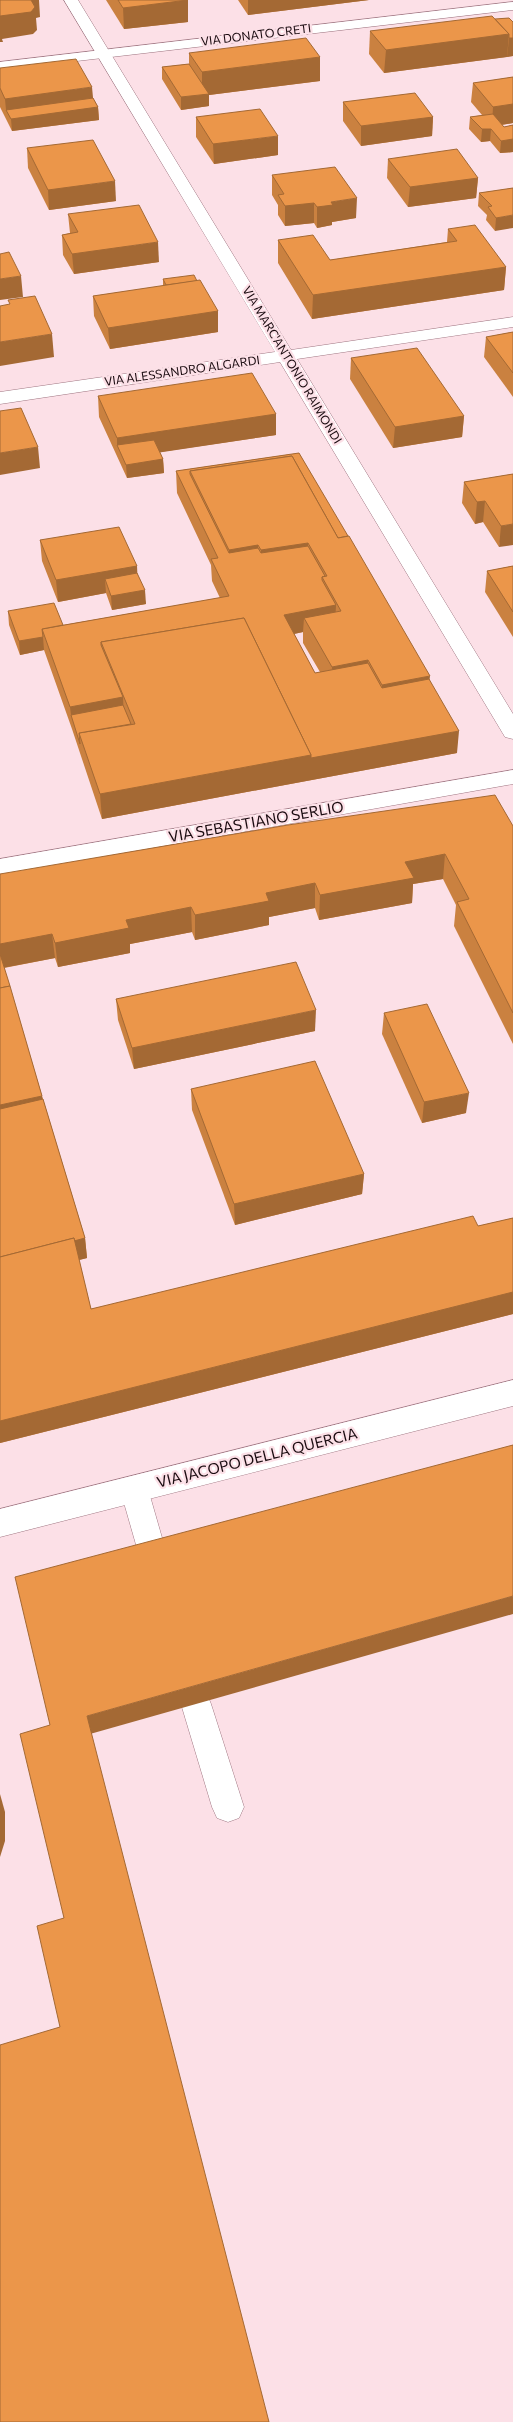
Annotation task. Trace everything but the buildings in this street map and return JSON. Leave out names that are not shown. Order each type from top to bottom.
[{"type":"street","name":"VIA MARC'ANTONIO RAIMONDI","points":[[71,0],[513,732]]},
{"type":"street","name":"VIA DONATO CRETI","points":[[0,66],[513,6]]},
{"type":"street","name":"VIA ALESSANDRO ALGARDI","points":[[0,398],[513,322]]},
{"type":"street","name":"VIA SEBASTIANO SERLIO","points":[[0,867],[513,777]]},
{"type":"street","name":"VIA JACOPO DELLA QUERCIA","points":[[0,1523],[513,1393]]},
{"type":"lane","points":[[134,1489],[155,1562]]},
{"type":"lane","points":[[196,1704],[228,1807]]}]
